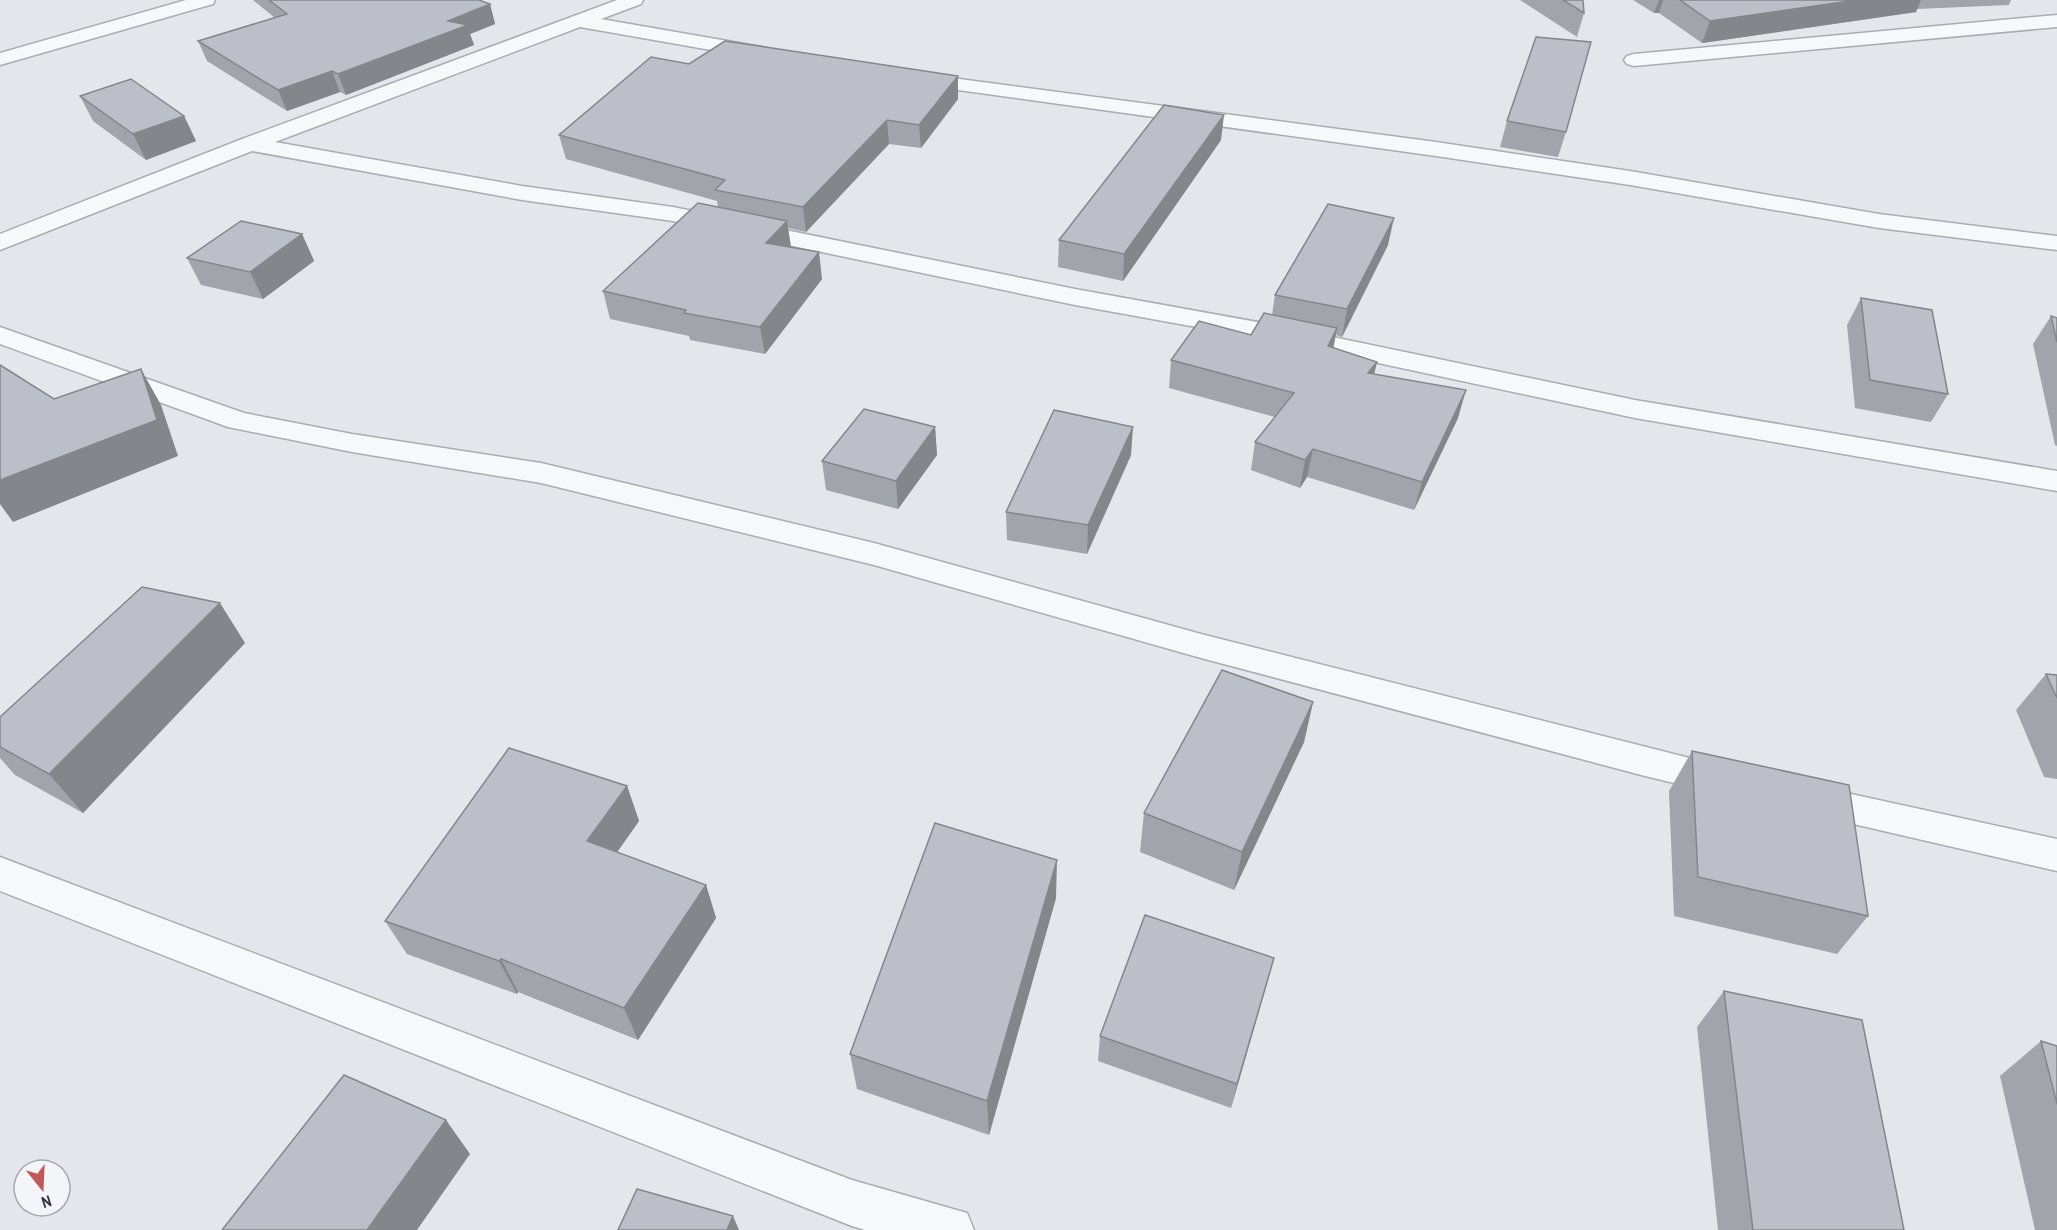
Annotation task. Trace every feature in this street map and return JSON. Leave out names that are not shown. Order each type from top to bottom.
[{"type":"street","points":[[0,59],[206,0]]},
{"type":"street","points":[[0,243],[250,144],[575,20],[634,0]]},
{"type":"street","points":[[575,20],[782,56]]},
{"type":"street","points":[[1635,60],[1959,32],[2057,21]]},
{"type":"street","points":[[897,76],[1436,149],[1630,178],[1879,222],[2057,243]]},
{"type":"street","points":[[250,144],[522,193],[673,214],[1075,297],[1285,335],[1635,409],[2057,481]]},
{"type":"street","points":[[0,335],[238,420],[352,443],[541,473],[874,554],[1200,646],[1645,762],[1748,786]]},
{"type":"street","points":[[1783,793],[2057,855]]},
{"type":"street","points":[[0,874],[852,1203],[950,1230]]},
{"type":"building","points":[[269,0],[479,0],[490,4],[448,21],[468,25],[338,74],[332,71],[278,90],[198,41],[287,14]]},
{"type":"building","points":[[1563,0],[1583,0],[1584,13]]},
{"type":"building","points":[[1680,0],[1857,0],[1710,21]]},
{"type":"building","points":[[1536,37],[1591,42],[1566,132],[1507,121]]},
{"type":"building","points":[[725,41],[958,76],[919,125],[887,120],[803,207],[715,190],[725,180],[559,135],[651,57],[689,64]]},
{"type":"building","points":[[131,79],[184,116],[133,134],[80,96]]},
{"type":"building","points":[[1164,105],[1224,115],[1124,254],[1059,240]]},
{"type":"building","points":[[698,203],[787,221],[766,243],[819,252],[760,327],[684,313],[686,310],[603,291]]},
{"type":"building","points":[[1328,204],[1394,218],[1347,309],[1275,295]]},
{"type":"building","points":[[241,221],[302,234],[250,272],[187,258]]},
{"type":"building","points":[[1861,298],[1932,310],[1948,394],[1870,380]]},
{"type":"building","points":[[1264,313],[1337,328],[1328,346],[1377,362],[1368,373],[1466,390],[1422,482],[1313,449],[1305,460],[1255,442],[1294,393],[1171,360],[1199,321],[1251,335]]},
{"type":"building","points":[[2051,316],[2057,318],[2057,342]]},
{"type":"building","points":[[0,365],[54,399],[141,369],[157,420],[0,480]]},
{"type":"building","points":[[864,409],[935,427],[896,481],[822,461]]},
{"type":"building","points":[[1054,410],[1133,427],[1088,525],[1006,512]]},
{"type":"building","points":[[142,587],[220,603],[49,774],[0,747],[0,717]]},
{"type":"building","points":[[1222,670],[1313,702],[1242,852],[1144,813]]},
{"type":"building","points":[[2046,674],[2057,675],[2057,698]]},
{"type":"building","points":[[509,748],[627,786],[587,841],[706,885],[624,1008],[501,959],[499,961],[385,921]]},
{"type":"building","points":[[1692,751],[1849,785],[1868,916],[1698,877]]},
{"type":"building","points":[[935,823],[1057,860],[987,1101],[850,1054]]},
{"type":"building","points":[[1145,915],[1274,958],[1237,1084],[1100,1036]]},
{"type":"building","points":[[1724,991],[1862,1020],[1904,1230],[1753,1230]]},
{"type":"building","points":[[2041,1041],[2057,1046],[2057,1104]]},
{"type":"building","points":[[344,1075],[446,1120],[367,1230],[222,1230]]},
{"type":"building","points":[[637,1189],[733,1216],[727,1230],[618,1230]]}]
